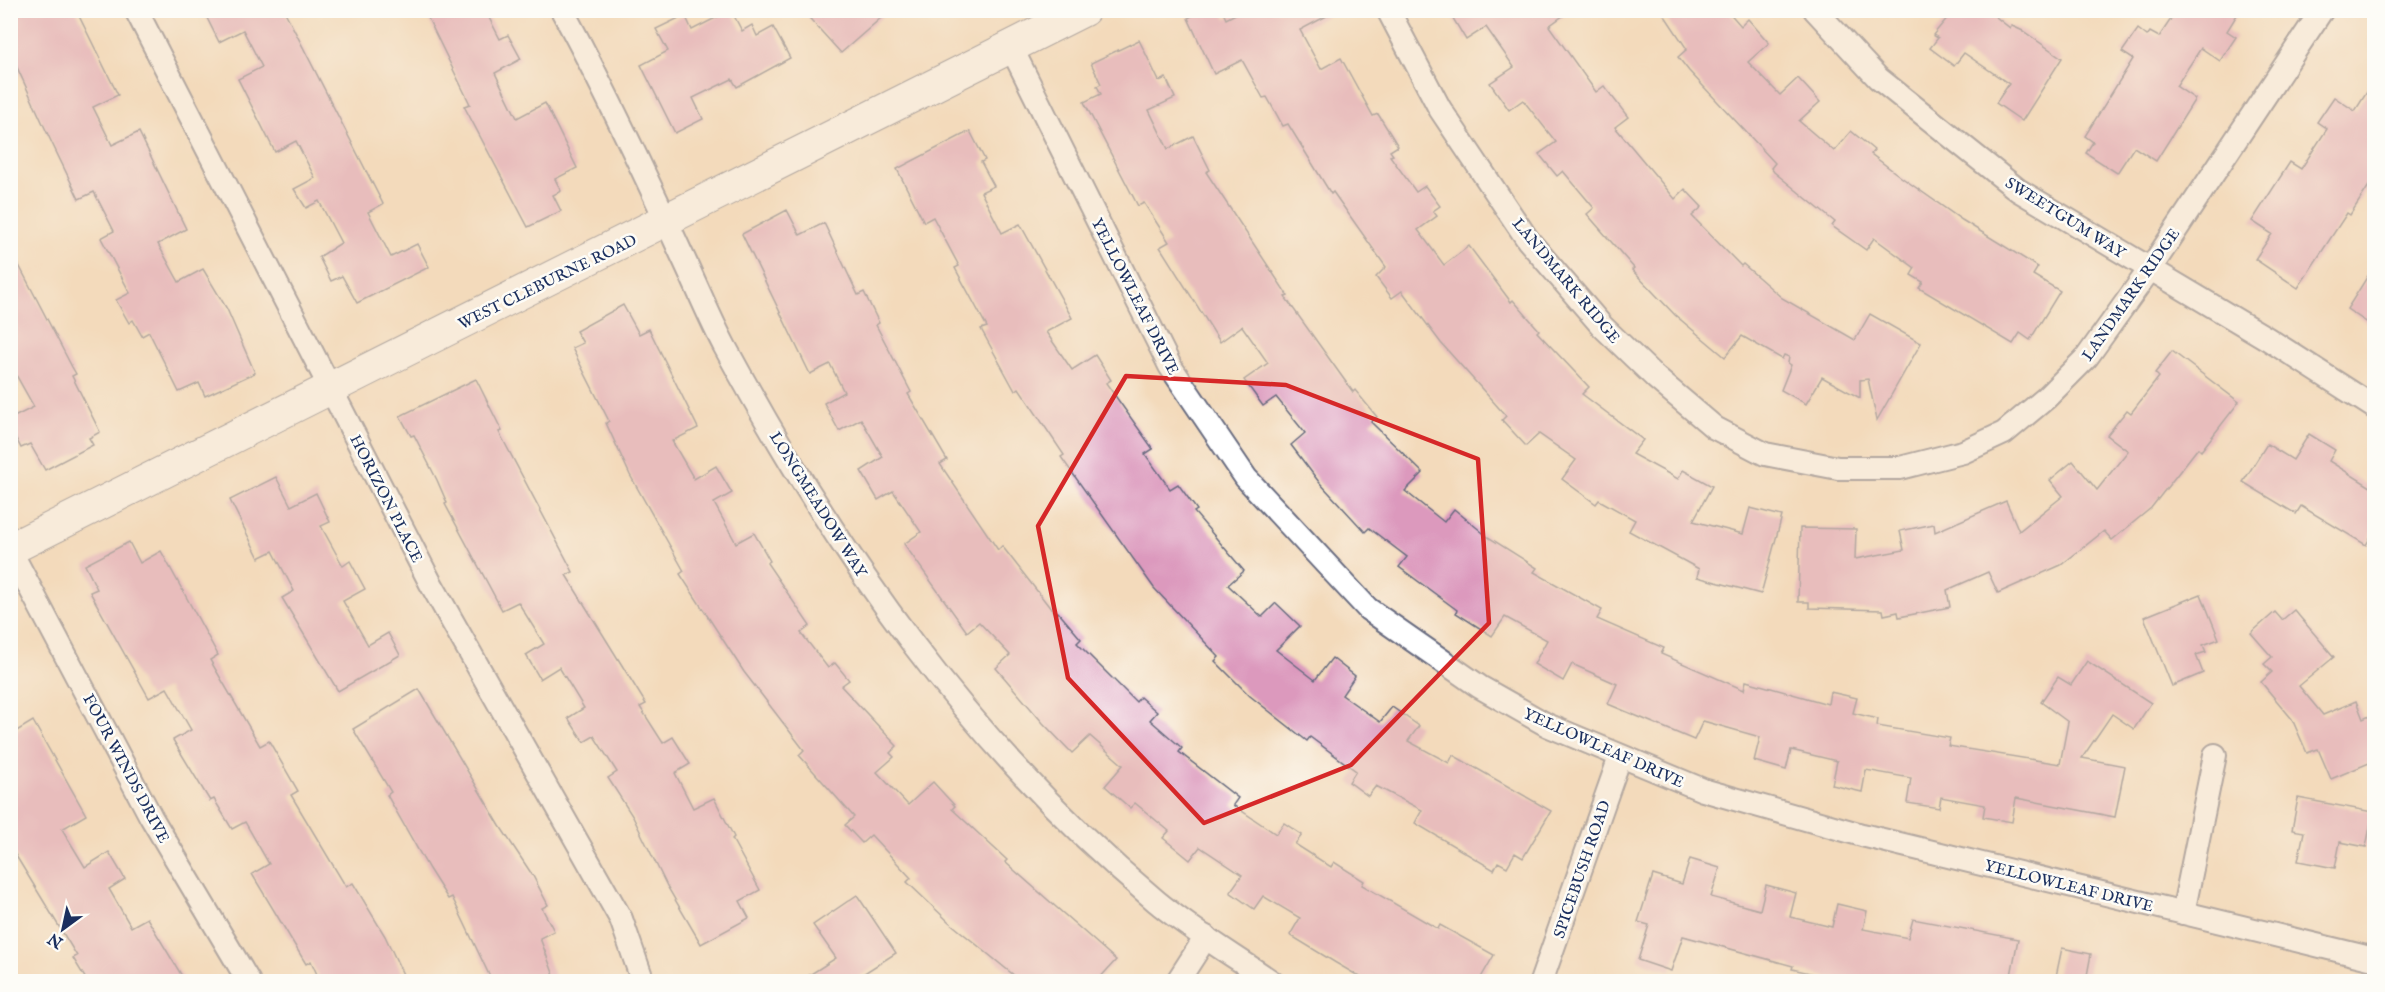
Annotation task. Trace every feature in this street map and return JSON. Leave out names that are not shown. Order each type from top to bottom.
[{"type":"street","name":"HORIZON PLACE","points":[[136,10],[430,582],[621,920],[643,981]]},
{"type":"street","name":"WEST CLEBURNE ROAD","points":[[10,550],[330,388],[667,222],[1084,10]]},
{"type":"street","name":"LANDMARK RIDGE","points":[[1388,10],[1440,109],[1536,248],[1602,326],[1656,378],[1714,428],[1765,454],[1838,468],[1900,468],[1963,453],[2004,433],[2046,398],[2087,357],[2150,269],[2322,10]]},
{"type":"street","name":"SWEETGUM WAY","points":[[1815,10],[1878,78],[2018,190],[2374,407]]},
{"type":"street","name":"LONGMEADOW WAY","points":[[571,13],[724,346],[843,549],[915,647],[992,743],[1067,820],[1158,902],[1272,981]]},
{"type":"street","name":"YELLOWLEAF DRIVE","points":[[1011,47],[1170,366],[1246,478],[1368,609],[1480,687],[1547,725],[1703,790],[1850,832],[2374,959]]},
{"type":"street","name":"FOUR WINDS DRIVE","points":[[10,550],[152,817],[249,981]]},
{"type":"street","points":[[2183,913],[2215,755]]},
{"type":"street","name":"SPICEBUSH ROAD","points":[[1541,981],[1620,757]]},
{"type":"street","points":[[1177,981],[1206,937]]},
{"type":"highlighted area","points":[[1126,376],[1286,385],[1478,459],[1489,623],[1351,765],[1204,823],[1068,678],[1038,526]]},
{"type":"building","points":[[10,10],[76,10],[118,95],[93,107],[112,145],[139,132],[186,229],[158,244],[179,282],[203,269],[227,309],[255,373],[205,396],[199,383],[179,392],[149,332],[142,336],[133,320],[129,323],[116,300],[130,293],[101,238],[114,231],[94,192],[79,199],[50,139],[10,52]]},
{"type":"building","points":[[203,10],[284,10],[383,204],[368,212],[391,257],[417,244],[429,267],[357,303],[342,276],[331,281],[319,257],[341,243],[319,201],[306,208],[294,189],[315,178],[296,141],[275,152],[238,79],[262,67],[243,30],[219,42]]},
{"type":"building","points":[[424,10],[485,10],[500,39],[508,35],[521,59],[495,73],[517,118],[545,103],[577,168],[555,179],[561,191],[553,195],[561,211],[528,227],[464,106],[470,104]]},
{"type":"building","points":[[731,10],[742,31],[752,25],[757,36],[773,27],[790,58],[737,87],[732,79],[693,98],[703,119],[675,133],[641,65],[668,51],[656,29],[685,15],[692,30]]},
{"type":"building","points":[[802,10],[890,10],[841,53]]},
{"type":"building","points":[[1203,10],[1222,10],[1226,19],[1243,10],[1338,10],[1300,30],[1321,69],[1341,58],[1373,116],[1378,114],[1398,146],[1390,151],[1393,155],[1390,156],[1416,192],[1425,186],[1440,206],[1433,211],[1437,216],[1418,230],[1444,265],[1469,246],[1511,302],[1513,300],[1539,330],[1537,332],[1589,387],[1582,394],[1643,440],[1632,454],[1678,479],[1683,470],[1712,486],[1693,521],[1743,534],[1750,508],[1782,516],[1761,594],[1697,577],[1699,569],[1629,531],[1635,520],[1599,500],[1596,504],[1562,479],[1576,460],[1539,434],[1526,446],[1502,420],[1506,416],[1441,343],[1402,291],[1392,298],[1376,277],[1386,267],[1333,192],[1331,194],[1288,124],[1283,126],[1267,97],[1263,98],[1242,60],[1214,74],[1188,18]]},
{"type":"building","points":[[1448,10],[1571,10],[1549,26],[1596,92],[1604,86],[1628,117],[1615,127],[1675,199],[1685,189],[1702,207],[1692,216],[1741,266],[1743,264],[1782,298],[1855,340],[1870,314],[1921,343],[1877,420],[1868,379],[1860,380],[1860,398],[1822,377],[1806,404],[1781,390],[1791,365],[1788,363],[1789,357],[1784,355],[1782,359],[1742,336],[1725,357],[1675,315],[1632,270],[1634,268],[1587,214],[1594,208],[1563,171],[1557,176],[1539,154],[1556,142],[1523,100],[1509,110],[1490,83],[1514,67],[1486,27],[1466,40]]},
{"type":"building","points":[[1661,10],[1727,10],[1741,26],[1748,19],[1769,43],[1748,62],[1780,95],[1798,78],[1820,102],[1799,121],[1834,151],[1851,131],[1874,150],[1871,154],[1901,177],[1962,220],[2038,267],[2033,275],[2060,291],[2030,340],[2020,333],[2013,344],[1919,288],[1923,282],[1911,275],[1915,268],[1874,238],[1866,250],[1832,226],[1835,222],[1774,172],[1771,168],[1775,163],[1689,71],[1678,57],[1687,49]]},
{"type":"building","points":[[1954,10],[1987,10],[2010,28],[2012,26],[2023,31],[2062,58],[2022,121],[1996,103],[2009,84],[1964,53],[1954,66],[1930,48],[1938,38],[1933,35]]},
{"type":"building","points":[[2177,10],[2240,10],[2227,31],[2236,37],[2220,61],[2201,48],[2176,86],[2195,99],[2156,161],[2134,147],[2117,173],[2086,153],[2093,142],[2085,136],[2133,59],[2122,52],[2138,29],[2147,36],[2150,32],[2159,37]]},
{"type":"building","points":[[1139,40],[1159,81],[1166,78],[1175,98],[1149,110],[1168,149],[1193,136],[1210,170],[1206,172],[1288,296],[1285,297],[1353,392],[1355,390],[1377,417],[1371,422],[1423,473],[1405,491],[1444,522],[1454,509],[1488,537],[1537,568],[1534,572],[1602,610],[1597,619],[1664,648],[1661,654],[1744,690],[1746,681],[1828,704],[1830,692],[1857,698],[1853,713],[1878,719],[1877,726],[1950,738],[1948,746],[2060,764],[2068,722],[2041,702],[2058,677],[2071,685],[2087,661],[2151,703],[2134,729],[2112,714],[2082,758],[2125,766],[2115,817],[2016,798],[2012,822],[1983,817],[1985,805],[1941,797],[1939,808],[1907,803],[1911,778],[1866,770],[1862,792],[1832,785],[1837,761],[1791,750],[1786,770],[1754,761],[1760,737],[1703,721],[1694,740],[1608,704],[1617,684],[1572,664],[1563,681],[1534,664],[1547,640],[1505,617],[1492,636],[1456,613],[1457,610],[1399,567],[1407,557],[1369,528],[1365,532],[1319,482],[1291,445],[1305,433],[1276,397],[1263,406],[1244,380],[1268,363],[1242,326],[1220,342],[1160,247],[1169,242],[1144,203],[1138,206],[1084,102],[1101,94],[1097,86],[1101,84],[1091,63]]},
{"type":"building","points":[[2374,81],[2374,178],[2350,215],[2347,213],[2298,288],[2255,259],[2272,234],[2252,221],[2290,162],[2301,169],[2327,129],[2317,122],[2334,97],[2355,111]]},
{"type":"building","points":[[970,131],[985,160],[981,162],[994,186],[981,192],[1002,233],[1020,224],[1072,318],[1046,332],[1072,370],[1095,355],[1111,380],[1106,383],[1153,449],[1145,454],[1170,489],[1178,484],[1197,510],[1194,512],[1244,571],[1228,585],[1262,617],[1276,603],[1300,626],[1276,650],[1315,680],[1332,658],[1355,676],[1342,695],[1380,722],[1392,707],[1419,726],[1408,741],[1449,763],[1453,755],[1551,811],[1523,858],[1515,853],[1507,867],[1498,862],[1494,870],[1415,823],[1422,810],[1376,786],[1368,796],[1349,782],[1356,771],[1310,737],[1307,741],[1250,696],[1215,661],[1219,657],[1154,588],[1061,457],[1064,455],[1019,388],[1015,391],[981,329],[987,327],[955,268],[959,266],[933,217],[924,222],[897,169]]},
{"type":"building","points":[[787,210],[800,235],[824,223],[858,295],[864,292],[879,323],[876,325],[911,392],[908,394],[947,460],[940,464],[998,550],[1002,546],[1055,614],[1058,612],[1081,639],[1077,643],[1136,702],[1140,697],[1157,712],[1150,720],[1182,748],[1179,752],[1238,798],[1233,805],[1276,834],[1284,823],[1302,835],[1295,844],[1331,867],[1334,862],[1364,881],[1362,885],[1438,929],[1440,925],[1494,955],[1479,981],[1367,981],[1336,963],[1290,935],[1300,918],[1263,896],[1254,909],[1230,892],[1242,875],[1200,847],[1190,860],[1163,838],[1169,831],[1135,803],[1130,808],[1105,786],[1123,765],[1090,736],[1072,753],[1043,723],[996,668],[1010,655],[979,622],[967,632],[904,544],[921,532],[893,491],[878,500],[861,471],[883,457],[861,419],[839,431],[824,403],[844,392],[830,364],[810,374],[742,234]]},
{"type":"building","points":[[10,248],[76,374],[72,376],[100,432],[89,438],[93,445],[45,470],[30,444],[21,448],[10,427],[10,419],[34,407],[10,364]]},
{"type":"building","points":[[2374,266],[2374,327],[2347,309]]},
{"type":"building","points":[[623,305],[639,334],[649,329],[698,428],[672,441],[694,479],[716,466],[732,493],[714,503],[736,543],[754,533],[770,561],[767,563],[810,626],[801,633],[828,668],[835,663],[849,680],[841,686],[897,746],[890,753],[894,757],[877,772],[908,805],[933,782],[955,806],[952,809],[1007,860],[1005,862],[1116,960],[1097,981],[1021,981],[949,922],[907,882],[911,878],[871,835],[862,843],[845,825],[854,817],[799,755],[804,750],[744,672],[680,574],[684,571],[630,475],[606,423],[609,421],[572,348],[583,343],[576,331]]},
{"type":"building","points":[[2172,351],[2239,402],[2201,451],[2198,448],[2151,508],[2112,540],[2104,531],[2061,565],[1998,593],[1988,572],[1947,590],[1950,607],[1899,617],[1898,612],[1884,615],[1883,610],[1809,608],[1809,602],[1798,602],[1800,528],[1856,529],[1855,559],[1904,550],[1900,531],[1934,524],[1935,532],[2006,501],[2019,531],[2063,496],[2050,480],[2073,461],[2097,490],[2128,451],[2107,435],[2127,410],[2131,413],[2159,377],[2155,373]]},
{"type":"building","points":[[476,379],[502,431],[499,432],[573,572],[566,575],[646,704],[640,707],[663,743],[673,737],[690,764],[675,773],[693,808],[714,798],[734,837],[732,839],[760,890],[740,901],[749,918],[701,944],[667,886],[633,817],[608,778],[617,772],[594,736],[584,742],[568,718],[584,708],[559,667],[540,679],[526,655],[544,644],[518,602],[502,610],[445,504],[447,503],[437,480],[414,435],[411,436],[400,416]]},
{"type":"building","points":[[2309,434],[2335,450],[2329,461],[2374,489],[2374,531],[2366,545],[2301,506],[2296,514],[2243,482],[2267,444],[2293,460]]},
{"type":"building","points":[[276,477],[291,506],[316,493],[330,522],[321,526],[343,566],[350,561],[365,589],[343,601],[368,645],[388,633],[400,655],[338,691],[282,598],[294,591],[273,551],[259,558],[230,500]]},
{"type":"building","points":[[129,542],[140,563],[161,551],[218,655],[210,660],[260,746],[269,741],[298,791],[291,795],[346,887],[353,883],[385,936],[406,981],[320,981],[311,961],[306,964],[252,874],[269,864],[245,822],[232,829],[214,799],[210,801],[173,740],[191,730],[167,688],[149,698],[90,592],[97,589],[85,565]]},
{"type":"building","points":[[2201,594],[2219,639],[2203,645],[2206,652],[2196,655],[2203,673],[2172,686],[2144,617]]},
{"type":"building","points":[[2294,610],[2334,657],[2299,686],[2323,715],[2356,701],[2363,719],[2374,714],[2374,761],[2331,779],[2318,749],[2307,753],[2292,719],[2261,682],[2272,672],[2264,664],[2272,657],[2251,633],[2275,612],[2282,620]]},
{"type":"building","points":[[419,689],[500,826],[533,876],[548,905],[542,908],[554,931],[540,938],[556,981],[492,981],[452,897],[448,899],[429,869],[387,795],[391,792],[353,729]]},
{"type":"building","points":[[33,721],[86,815],[62,829],[85,867],[109,852],[125,879],[109,889],[131,927],[147,918],[185,981],[87,981],[73,958],[77,956],[10,846],[10,735]]},
{"type":"building","points":[[2298,798],[2373,812],[2366,847],[2340,842],[2335,868],[2298,861],[2304,832],[2292,830]]},
{"type":"building","points":[[1690,859],[1720,868],[1711,897],[1760,910],[1766,885],[1796,893],[1790,917],[1832,927],[1837,904],[1867,911],[1863,929],[1908,938],[1913,919],[2018,939],[2010,981],[1845,981],[1792,969],[1793,966],[1683,936],[1671,971],[1638,960],[1649,925],[1638,922],[1653,875],[1682,884]]},
{"type":"building","points":[[857,895],[896,953],[852,981],[800,981],[836,958],[813,925]]},
{"type":"building","points":[[2062,948],[2091,954],[2086,981],[2055,981]]}]
